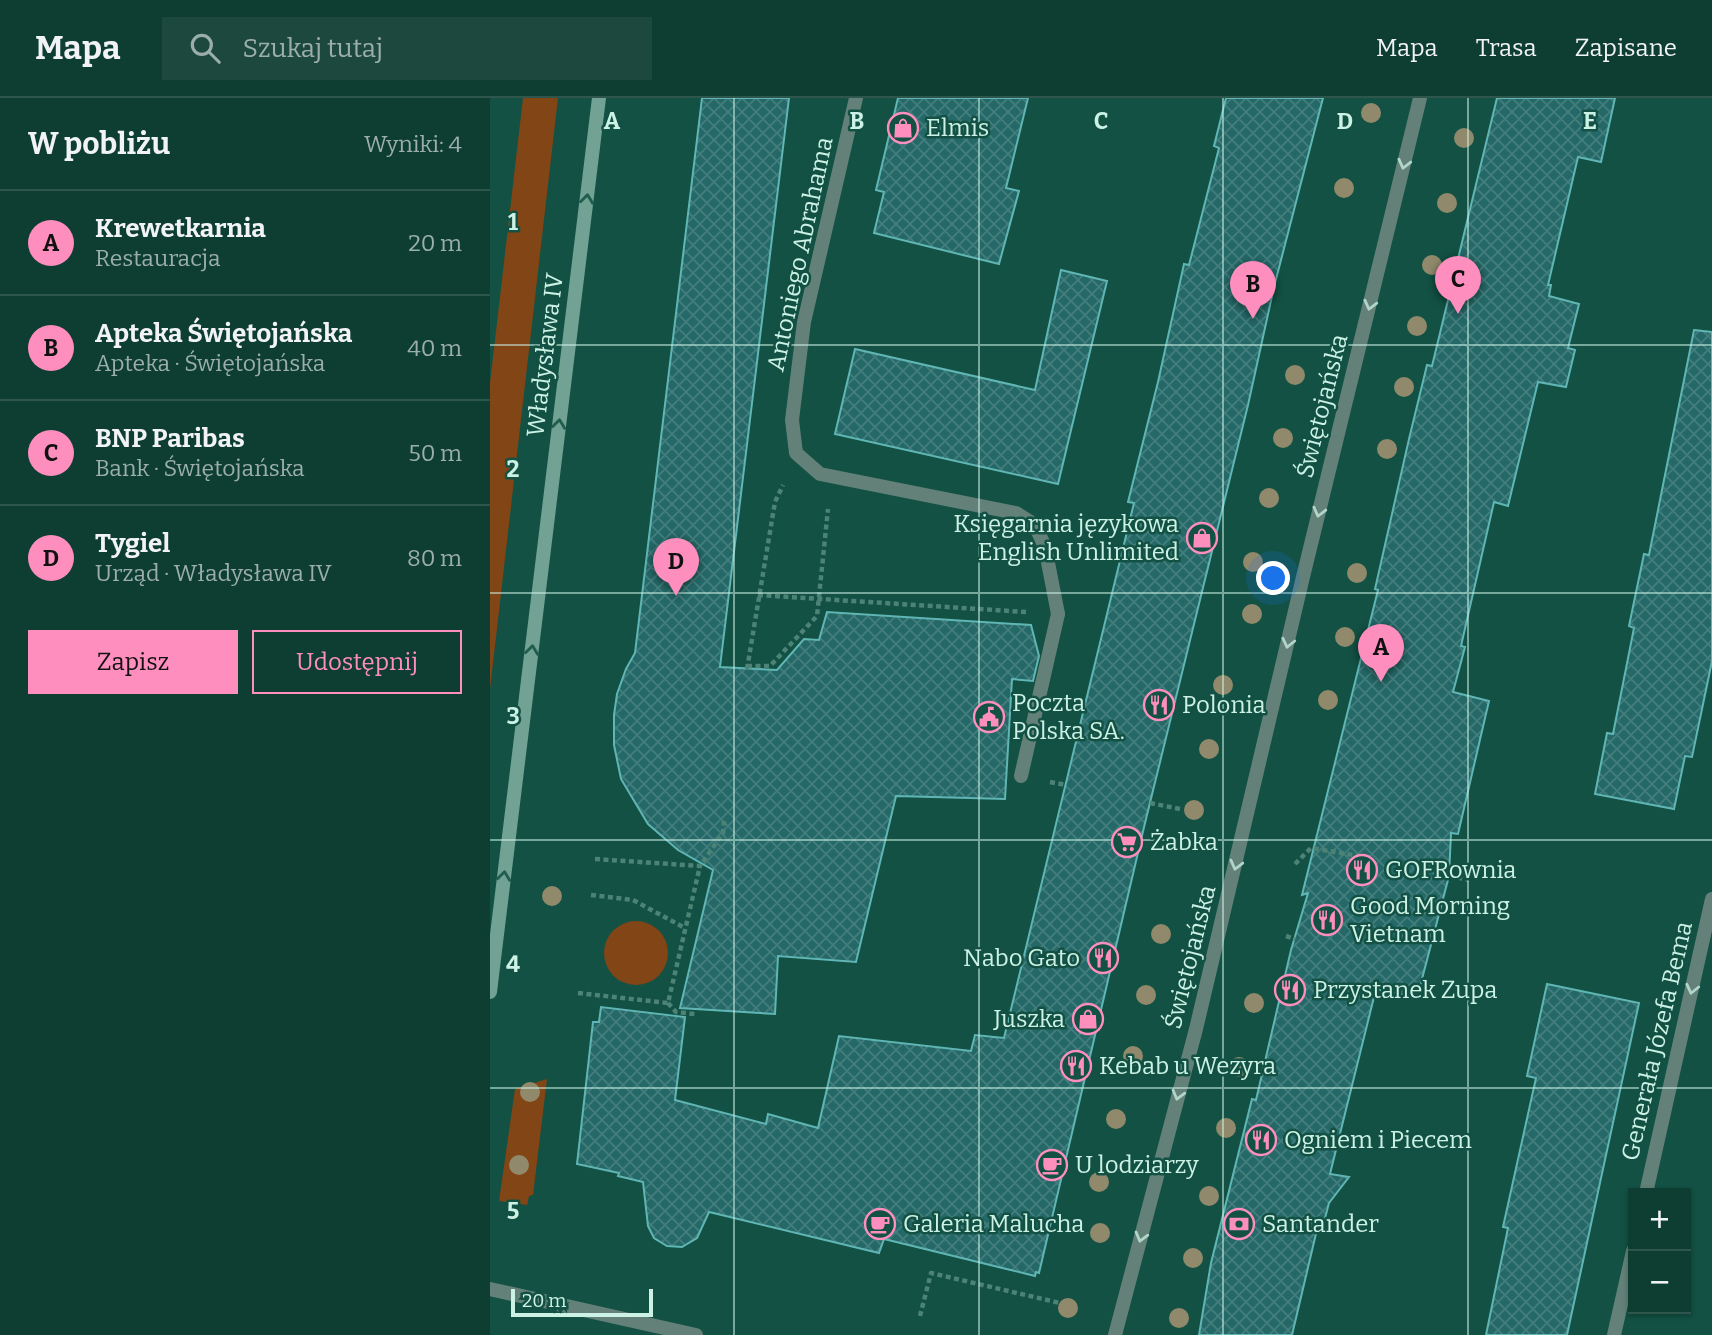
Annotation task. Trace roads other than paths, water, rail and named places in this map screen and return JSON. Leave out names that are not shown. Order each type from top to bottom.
[{"type":"main road","name":"Władysława IV","points":[[490,992],[599,98]]},
{"type":"street","name":"Antoniego Abrahama","points":[[856,98],[804,322],[792,419],[796,453],[820,474],[1016,513],[1035,525],[1045,547],[1058,614],[1021,776]]},
{"type":"street","name":"Świętojańska","points":[[1115,1335],[1196,1029],[1420,98]]},
{"type":"street","name":"Generała Józefa Bema","points":[[1647,1188],[1712,898]]},
{"type":"street","points":[[1614,1335],[1628,1273]]},
{"type":"street","points":[[490,1289],[695,1335]]},
{"type":"place","name":"Elmis","points":[[903,128]]},
{"type":"place","name":"BNP Paribas","points":[[1458,314]]},
{"type":"place","name":"Apteka Świętojańska","points":[[1253,319]]},
{"type":"place","name":"Księgarnia językowa English Unlimited","points":[[1202,538]]},
{"type":"place","name":"Tygiel","points":[[676,596]]},
{"type":"place","name":"Krewetkarnia","points":[[1381,682]]},
{"type":"place","name":"Polonia","points":[[1159,705]]},
{"type":"place","name":"Poczta Polska SA.","points":[[989,717]]},
{"type":"place","name":"Żabka","points":[[1127,842]]},
{"type":"place","name":"GOFRownia","points":[[1362,870]]},
{"type":"place","name":"Good Morning Vietnam","points":[[1327,920]]},
{"type":"place","name":"Nabo Gato","points":[[1103,958]]},
{"type":"place","name":"Przystanek Zupa","points":[[1290,990]]},
{"type":"place","name":"Juszka","points":[[1088,1019]]},
{"type":"place","name":"Kebab u Wezyra","points":[[1076,1066]]},
{"type":"place","name":"Ogniem i Piecem","points":[[1261,1140]]},
{"type":"place","name":"U lodziarzy","points":[[1052,1165]]},
{"type":"place","name":"Galeria Malucha","points":[[880,1224]]},
{"type":"place","name":"Santander","points":[[1239,1224]]}]
